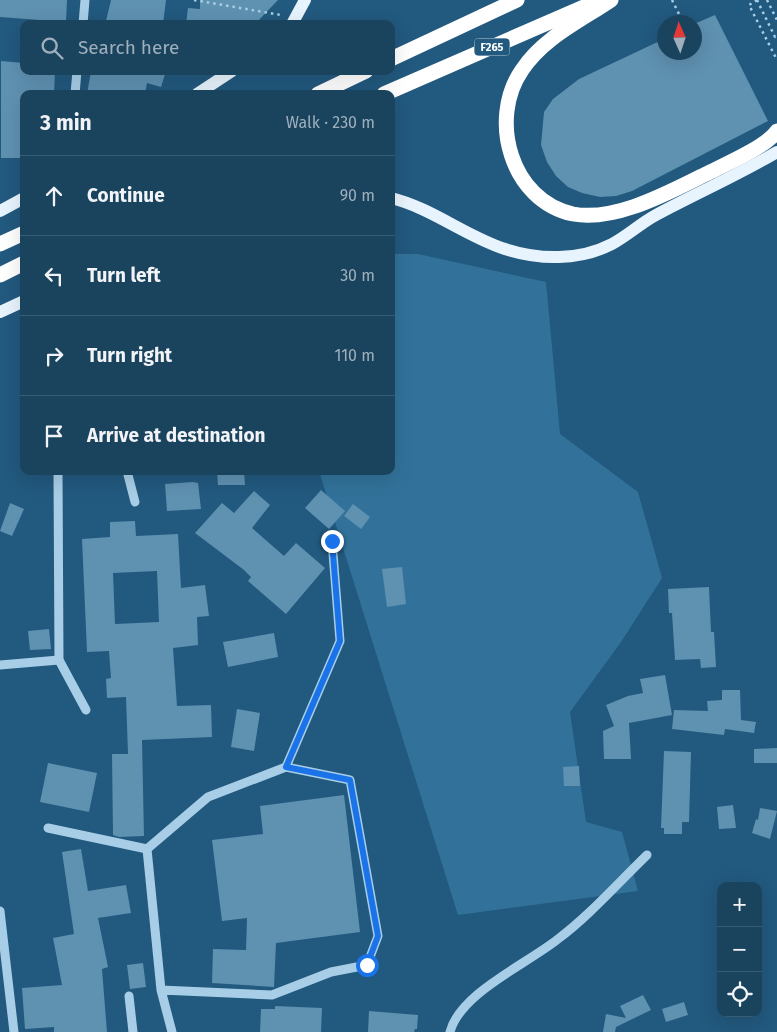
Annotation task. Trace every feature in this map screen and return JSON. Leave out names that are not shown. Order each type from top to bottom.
[{"type":"highway","name":"F265","points":[[395,57],[516,0]]},
{"type":"highway","name":"F265","points":[[393,90],[601,0]]},
{"type":"highway","points":[[611,0],[542,46],[521,70],[511,93],[506,121],[507,148],[528,188],[548,203],[573,214],[605,213],[632,208],[745,154],[777,132]]},
{"type":"highway","points":[[326,90],[358,75]]},
{"type":"highway","points":[[0,244],[20,235]]},
{"type":"highway","points":[[0,275],[20,265]]},
{"type":"main road","points":[[295,20],[305,0]]},
{"type":"main road","points":[[203,90],[226,75]]},
{"type":"main road","points":[[395,199],[412,203],[470,235],[505,249],[553,258],[576,255],[611,244],[654,216],[739,174],[777,152]]},
{"type":"main road","points":[[0,210],[20,200]]},
{"type":"main road","points":[[0,312],[20,303]]},
{"type":"street","points":[[82,20],[85,0]]},
{"type":"street","points":[[75,90],[77,75]]},
{"type":"street","points":[[58,475],[59,660],[86,710]]},
{"type":"street","points":[[128,475],[135,502]]},
{"type":"street","points":[[286,767],[340,641],[332,541]]},
{"type":"street","points":[[0,665],[59,660]]},
{"type":"street","points":[[147,848],[208,798],[286,767],[350,780],[378,936],[367,965],[331,972],[272,995],[161,990]]},
{"type":"street","points":[[48,828],[147,848]]},
{"type":"street","points":[[147,848],[161,990],[172,1032]]},
{"type":"street","points":[[450,1032],[455,1017],[472,1001],[559,939],[647,855]]},
{"type":"street","points":[[0,911],[14,1032]]},
{"type":"street","points":[[129,996],[133,1032]]},
{"type":"path","points":[[194,0],[270,12],[291,20]]},
{"type":"path","points":[[672,0],[680,15]]},
{"type":"path","points":[[777,36],[775,37],[757,0],[749,4],[777,60]]},
{"type":"path","points":[[767,0],[777,20]]},
{"type":"shaded area","points":[[395,254],[418,254],[546,282],[560,434],[638,492],[662,578],[621,642],[570,712],[586,822],[622,832],[638,891],[458,915],[320,475],[395,475]]},
{"type":"building","points":[[0,0],[67,0],[66,20],[0,17]]},
{"type":"building","points":[[111,0],[166,0],[164,20],[106,20]]},
{"type":"building","points":[[200,0],[278,0],[259,20],[186,20],[188,8],[200,9]]},
{"type":"building","points":[[715,15],[768,121],[632,191],[616,196],[600,197],[582,193],[568,187],[556,176],[547,162],[541,145],[544,112],[553,99],[579,79],[657,42],[657,60],[702,60],[702,21]]},
{"type":"building","points":[[1,61],[20,63],[20,75],[55,75],[54,90],[20,90],[20,158],[1,158]]},
{"type":"building","points":[[90,75],[165,75],[161,87],[147,83],[146,90],[88,90]]},
{"type":"building","points":[[217,475],[244,475],[245,485],[218,485]]},
{"type":"building","points":[[198,483],[201,509],[167,511],[165,484]]},
{"type":"building","points":[[321,490],[345,511],[329,529],[305,508]]},
{"type":"building","points":[[254,491],[270,505],[252,528],[284,556],[296,543],[325,568],[286,614],[248,581],[251,577],[244,570],[195,533],[222,503],[234,513]]},
{"type":"building","points":[[10,503],[24,509],[12,536],[0,531]]},
{"type":"building","points":[[353,504],[370,517],[361,529],[344,516]]},
{"type":"building","points":[[135,521],[136,536],[178,534],[181,588],[205,585],[209,616],[197,617],[198,645],[173,648],[177,706],[211,705],[212,737],[142,740],[144,836],[119,837],[113,835],[112,754],[128,754],[126,697],[107,698],[106,679],[111,678],[109,651],[87,652],[82,539],[110,537],[110,522]],"holes":[[[157,571],[159,622],[115,624],[113,573]]]},
{"type":"building","points":[[402,567],[406,604],[387,607],[382,569]]},
{"type":"building","points":[[709,587],[711,632],[714,632],[716,667],[701,668],[700,659],[675,660],[672,613],[669,613],[668,589]]},
{"type":"building","points":[[49,629],[51,649],[30,650],[28,631]]},
{"type":"building","points":[[274,633],[278,657],[228,667],[223,642]]},
{"type":"building","points":[[665,675],[672,715],[629,723],[631,759],[604,759],[603,731],[614,726],[606,705],[628,696],[643,693],[640,679]]},
{"type":"building","points":[[722,690],[740,690],[741,720],[756,722],[754,733],[725,729],[724,735],[672,729],[674,710],[708,711],[707,701],[722,700]]},
{"type":"building","points":[[237,709],[260,713],[254,751],[231,747]]},
{"type":"building","points":[[777,748],[777,763],[754,763],[754,749]]},
{"type":"building","points":[[664,751],[691,752],[689,822],[682,822],[682,834],[664,834],[664,828],[661,828]]},
{"type":"building","points":[[48,763],[97,773],[89,812],[40,802]]},
{"type":"building","points":[[579,766],[580,786],[564,786],[563,767]]},
{"type":"building","points":[[344,795],[360,932],[276,943],[274,987],[212,983],[213,949],[246,950],[247,918],[222,921],[212,840],[263,834],[260,806]]},
{"type":"building","points":[[733,805],[736,828],[719,829],[717,807]]},
{"type":"building","points":[[760,808],[777,811],[770,839],[752,833],[756,819],[758,820]]},
{"type":"building","points":[[81,849],[88,891],[126,885],[131,913],[98,918],[108,967],[102,969],[107,1032],[54,1032],[54,1027],[25,1029],[22,988],[62,985],[53,938],[74,934],[62,852]]},
{"type":"building","points":[[143,963],[146,987],[130,989],[127,965]]},
{"type":"building","points":[[643,995],[651,1010],[616,1027],[615,1032],[603,1032],[606,1014],[626,1018],[620,1006]]},
{"type":"building","points":[[684,1002],[688,1015],[666,1022],[662,1009]]},
{"type":"building","points":[[275,1006],[322,1008],[321,1032],[260,1032],[261,1009],[275,1009]]},
{"type":"building","points":[[369,1011],[418,1015],[417,1029],[414,1032],[368,1032]]},
{"type":"route","points":[[332,541],[340,641],[286,767],[350,780],[378,936],[367,965]]}]
